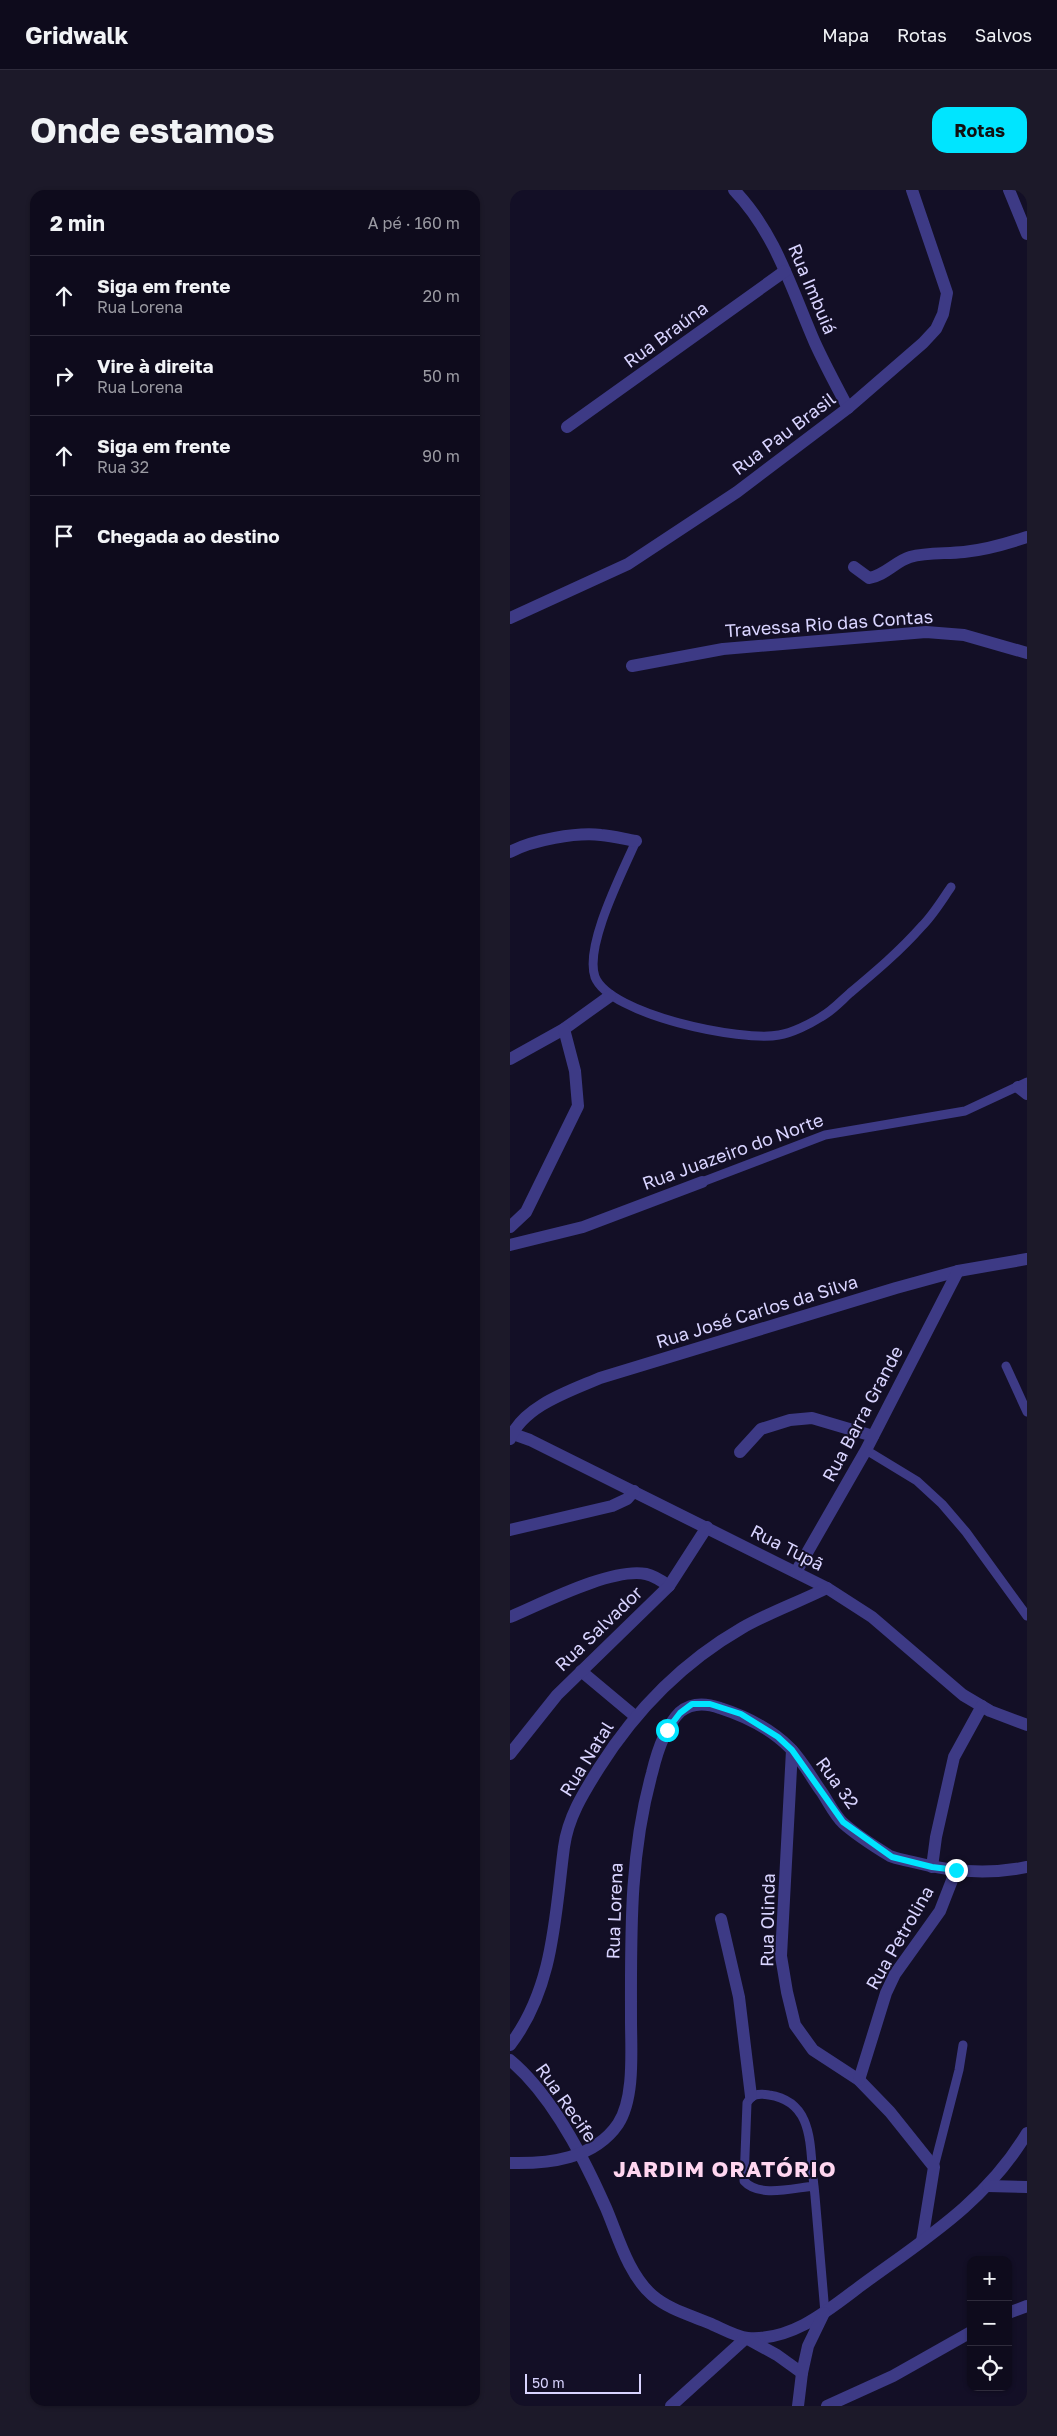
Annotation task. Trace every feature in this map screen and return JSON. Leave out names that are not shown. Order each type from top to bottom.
[{"type":"street","name":"Rua Imbuiá","points":[[734,190],[749,205],[770,237],[816,344],[848,408]]},
{"type":"street","name":"Rua Pau Brasil","points":[[510,618],[628,564],[737,492],[848,408],[923,344],[936,329],[943,314],[947,293],[912,190]]},
{"type":"street","points":[[1009,190],[1027,234]]},
{"type":"street","name":"Rua Braúna","points":[[567,427],[785,271]]},
{"type":"street","points":[[854,567],[869,578],[875,577],[894,564],[910,557],[964,552],[1002,545],[1027,537]]},
{"type":"street","name":"Travessa Rio das Contas","points":[[632,666],[723,649],[926,632],[964,635],[1027,654]]},
{"type":"street","points":[[510,852],[537,843],[572,836],[600,834],[636,841]]},
{"type":"street","points":[[510,1059],[564,1029],[610,996]]},
{"type":"street","points":[[510,1227],[526,1212],[578,1106],[575,1071],[564,1029]]},
{"type":"street","name":"Rua Juazeiro do Norte","points":[[510,1245],[583,1227],[702,1182]]},
{"type":"street","name":"Rua José Carlos da Silva","points":[[511,1436],[534,1412],[567,1393],[600,1378],[958,1271],[1027,1259]]},
{"type":"street","name":"Rua Barra Grande","points":[[796,1572],[866,1450],[958,1271]]},
{"type":"street","points":[[740,1452],[761,1429],[790,1420],[812,1418],[873,1436]]},
{"type":"street","name":"Rua Tupã","points":[[511,1436],[530,1440],[827,1588],[872,1617],[939,1677],[963,1695],[982,1706],[1027,1725]]},
{"type":"street","points":[[510,1530],[612,1506],[627,1498],[634,1491]]},
{"type":"street","name":"Rua Salvador","points":[[510,1754],[557,1695],[669,1586],[707,1527]]},
{"type":"street","points":[[510,1617],[561,1593],[628,1574],[644,1574],[658,1578],[669,1586]]},
{"type":"street","name":"Rua Natal","points":[[510,2045],[528,2018],[544,1977],[556,1924],[564,1844],[576,1807],[615,1742],[636,1716],[678,1673],[707,1651],[743,1628],[827,1588]]},
{"type":"street","points":[[581,1671],[636,1716]]},
{"type":"street","name":"Rua Lorena","points":[[510,2163],[536,2164],[581,2154],[610,2133],[619,2122],[626,2103],[631,2070],[631,1907],[634,1854],[644,1802],[655,1761],[667,1730],[680,1713],[692,1704],[710,1704],[741,1714],[778,1737],[792,1750]]},
{"type":"street","points":[[932,1867],[936,1838],[954,1757],[982,1706]]},
{"type":"street","name":"Rua 32","points":[[792,1750],[843,1822],[892,1857],[932,1867],[972,1873],[1027,1867]]},
{"type":"street","name":"Rua Olinda","points":[[792,1750],[781,1956],[787,1992],[796,2025],[803,2038],[813,2050],[859,2080],[890,2112],[934,2167]]},
{"type":"street","name":"Rua Petrolina","points":[[859,2080],[886,1993],[904,1961],[940,1911],[956,1870]]},
{"type":"street","points":[[721,1919],[740,1997],[751,2096]]},
{"type":"street","name":"Rua Recife","points":[[510,2060],[522,2070],[539,2091],[581,2154],[624,2252],[635,2272],[651,2294],[676,2310],[746,2338],[768,2337],[788,2332],[825,2313],[957,2216],[988,2186],[1011,2159],[1027,2133]]},
{"type":"street","points":[[922,2240],[934,2167]]},
{"type":"street","points":[[988,2186],[1001,2188],[1027,2187]]},
{"type":"street","points":[[1012,2312],[1027,2306]]},
{"type":"street","points":[[798,2406],[808,2346],[825,2313]]},
{"type":"street","points":[[827,2406],[894,2376],[967,2334]]},
{"type":"street","points":[[671,2406],[746,2338],[777,2355],[802,2373]]},
{"type":"lane","points":[[636,841],[601,924],[593,963],[596,978],[610,996],[684,1025],[740,1036],[780,1035],[822,1017],[880,968],[923,925],[951,887]]},
{"type":"lane","name":"Rua Juazeiro do Norte","points":[[702,1182],[825,1135],[965,1111],[1024,1088]]},
{"type":"lane","points":[[1006,1366],[1027,1412]]},
{"type":"lane","points":[[866,1450],[917,1482],[942,1504],[966,1532],[1027,1616]]},
{"type":"lane","points":[[934,2167],[959,2070],[963,2045]]},
{"type":"lane","points":[[814,2186],[760,2190],[751,2188],[744,2181],[746,2104],[751,2096],[759,2093],[782,2097],[792,2102],[801,2111],[806,2122],[814,2186],[825,2313]]},
{"type":"district","name":"JARDIM ORATÓRIO","points":[[725,2169]]},
{"type":"route","points":[[667,1730],[680,1713],[692,1704],[710,1704],[741,1714],[778,1737],[792,1750],[843,1822],[892,1857],[932,1867],[956,1870]]}]
